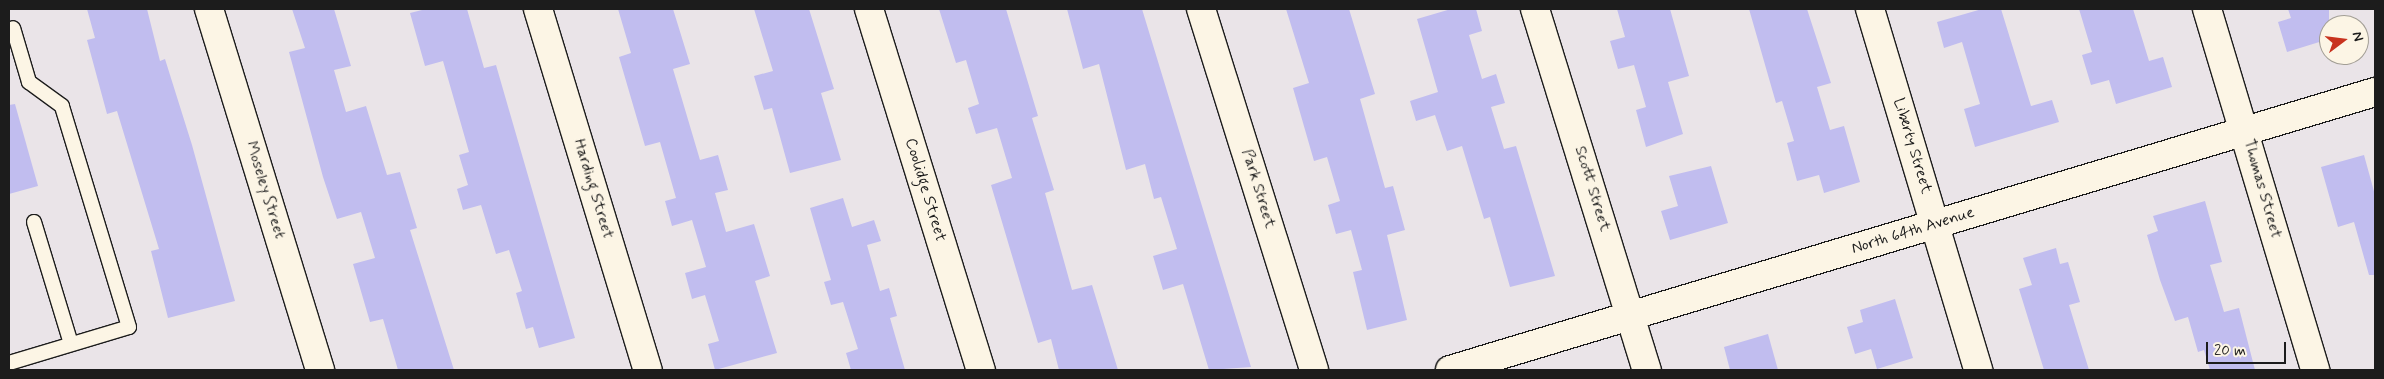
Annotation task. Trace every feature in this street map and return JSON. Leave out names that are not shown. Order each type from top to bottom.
[{"type":"street","name":"Moseley Street","points":[[209,9],[320,370]]},
{"type":"street","name":"Harding Street","points":[[538,9],[648,370]]},
{"type":"street","name":"Coolidge Street","points":[[869,9],[981,370]]},
{"type":"street","name":"Park Street","points":[[1201,9],[1314,370]]},
{"type":"street","name":"Scott Street","points":[[1535,9],[1647,370]]},
{"type":"street","name":"Liberty Street","points":[[1870,9],[1936,224],[1978,370]]},
{"type":"street","name":"Thomas Street","points":[[2207,9],[2315,370]]},
{"type":"street","name":"North 64th Avenue","points":[[1450,370],[2375,92]]},
{"type":"lane","points":[[9,363],[129,327],[62,106],[29,82],[14,28]]},
{"type":"lane","points":[[34,222],[71,344]]},
{"type":"building","points":[[87,9],[147,9],[160,61],[165,59],[192,145],[235,301],[168,318],[151,251],[159,249],[117,111],[107,114],[87,40],[95,38]]},
{"type":"building","points":[[292,9],[334,9],[351,66],[334,70],[346,112],[366,106],[387,175],[400,172],[417,228],[410,230],[454,370],[398,370],[383,319],[370,322],[353,264],[375,258],[361,212],[337,219],[323,177],[289,52],[305,48]]},
{"type":"building","points":[[426,9],[467,9],[484,68],[496,65],[575,338],[539,348],[533,327],[526,329],[516,293],[522,291],[509,250],[496,254],[481,205],[463,210],[457,189],[468,185],[459,155],[469,152],[443,61],[425,66],[410,13]]},
{"type":"building","points":[[618,9],[673,9],[690,64],[673,69],[700,160],[718,155],[728,190],[715,193],[726,232],[754,224],[770,276],[755,281],[777,353],[715,370],[708,344],[719,341],[705,295],[692,299],[685,273],[706,267],[692,220],[672,226],[665,201],[676,198],[660,142],[645,146],[619,57],[631,53]]},
{"type":"building","points":[[754,9],[809,9],[834,89],[821,93],[841,160],[790,173],[772,108],[764,110],[754,76],[773,71]]},
{"type":"building","points":[[939,9],[1006,9],[1038,116],[1032,118],[1054,190],[1045,193],[1072,290],[1092,285],[1118,370],[1059,370],[1051,339],[1038,343],[991,185],[1012,178],[997,128],[976,134],[968,108],[979,104],[966,60],[956,63]]},
{"type":"building","points":[[1067,9],[1142,9],[1251,367],[1209,370],[1183,284],[1163,290],[1153,256],[1177,249],[1161,197],[1154,199],[1145,164],[1126,170],[1099,64],[1083,69]]},
{"type":"building","points":[[1286,9],[1349,9],[1375,94],[1360,99],[1385,188],[1393,186],[1405,230],[1387,235],[1407,320],[1367,330],[1353,272],[1362,270],[1351,230],[1336,234],[1328,205],[1340,201],[1327,157],[1314,161],[1293,88],[1309,83]]},
{"type":"building","points":[[1451,9],[1476,9],[1482,31],[1469,35],[1482,79],[1496,74],[1505,103],[1491,107],[1504,149],[1516,146],[1555,276],[1510,287],[1490,217],[1484,219],[1462,146],[1447,151],[1435,115],[1416,121],[1410,101],[1438,92],[1417,19]]},
{"type":"building","points":[[1617,9],[1670,9],[1689,76],[1668,82],[1683,134],[1646,147],[1636,110],[1646,107],[1634,65],[1618,69],[1610,41],[1625,37]]},
{"type":"building","points":[[1749,9],[1807,9],[1831,83],[1817,87],[1830,130],[1844,126],[1860,182],[1824,193],[1819,175],[1797,181],[1787,143],[1794,141],[1782,101],[1776,103]]},
{"type":"building","points":[[1982,9],[2001,9],[2031,106],[2052,100],[2059,122],[1975,147],[1964,109],[1980,104],[1962,42],[1944,48],[1937,22]]},
{"type":"building","points":[[2079,9],[2133,9],[2149,61],[2163,57],[2172,87],[2116,104],[2109,80],[2091,85],[2082,55],[2092,52]]},
{"type":"building","points":[[2288,9],[2329,9],[2329,15],[2319,15],[2319,42],[2287,52],[2278,22],[2291,18]]},
{"type":"building","points":[[15,104],[38,186],[9,194],[9,105]]},
{"type":"building","points":[[2364,155],[2375,195],[2375,275],[2369,275],[2354,222],[2338,227],[2321,167]]},
{"type":"building","points":[[1711,166],[1728,223],[1670,240],[1661,211],[1678,206],[1669,176]]},
{"type":"building","points":[[843,198],[852,227],[874,220],[881,241],[867,245],[880,291],[889,288],[897,316],[890,318],[905,370],[851,370],[846,353],[858,349],[843,302],[831,305],[824,282],[831,280],[810,208]]},
{"type":"building","points":[[2205,201],[2222,262],[2210,265],[2224,312],[2239,308],[2255,370],[2210,370],[2204,350],[2198,352],[2188,317],[2175,321],[2160,280],[2147,235],[2158,231],[2153,216]]},
{"type":"building","points":[[2056,248],[2060,264],[2068,262],[2080,302],[2069,305],[2089,370],[2044,370],[2019,289],[2032,285],[2023,258]]},
{"type":"building","points":[[1895,299],[1913,358],[1877,369],[1871,349],[1855,354],[1847,327],[1863,322],[1860,310]]},
{"type":"building","points":[[1768,334],[1778,370],[1730,370],[1724,347]]}]
